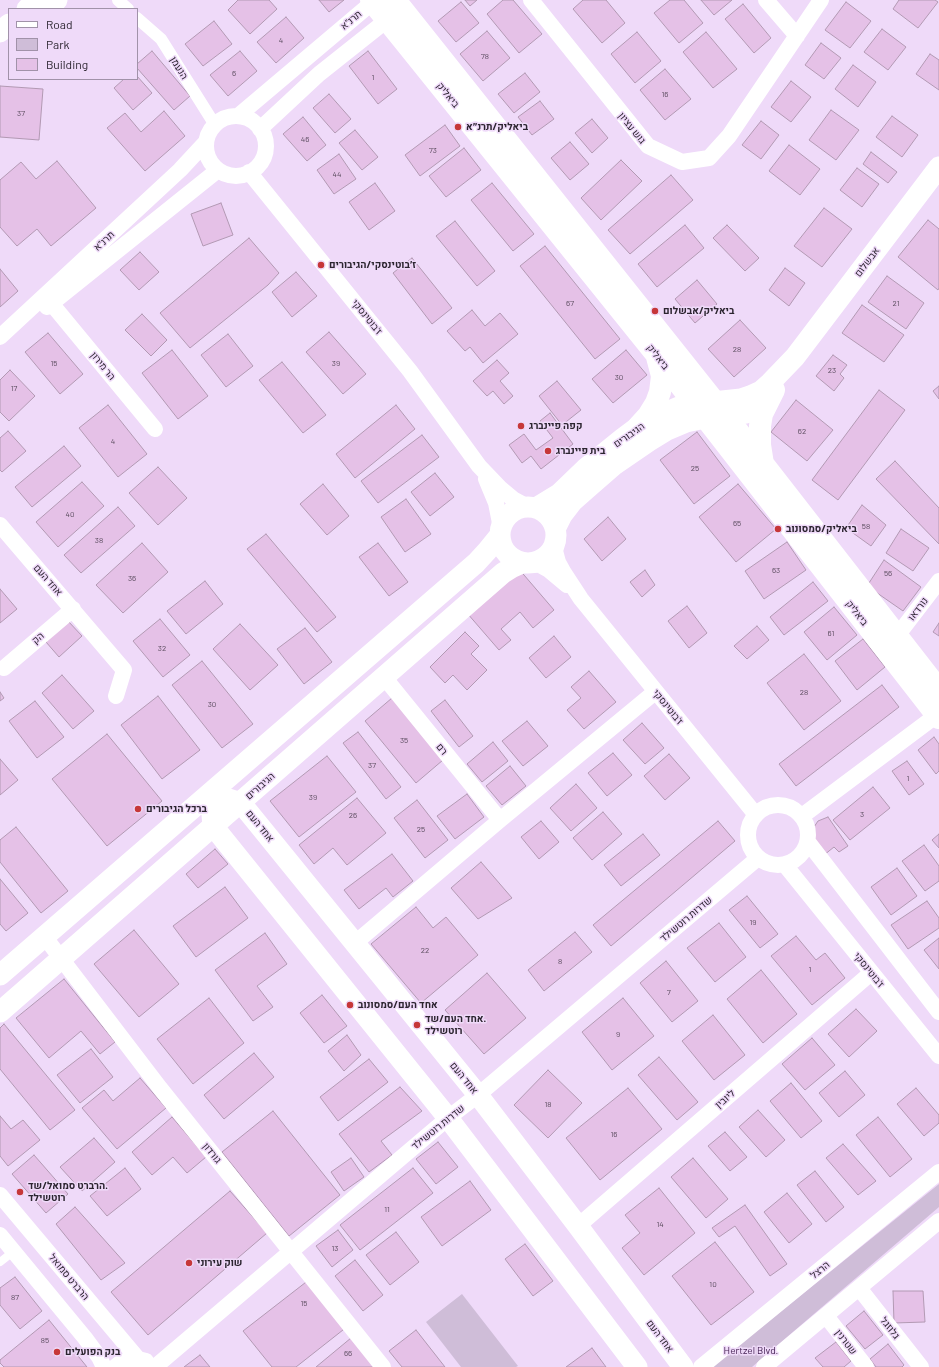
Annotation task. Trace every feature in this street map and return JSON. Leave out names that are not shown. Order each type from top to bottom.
[{"type":"main road","name":"ביאליק","points":[[395,0],[710,410],[938,717]]},
{"type":"main road","name":"ביאליק","points":[[372,1],[656,354],[763,465],[939,690]]},
{"type":"main road","points":[[638,427],[648,416],[656,403],[660,392],[662,376],[656,354]]},
{"type":"main road","points":[[763,465],[760,445],[760,426],[762,414],[774,390]]},
{"type":"street","points":[[28,8],[38,0]]},
{"type":"street","points":[[47,8],[57,0]]},
{"type":"street","points":[[118,0],[127,8]]},
{"type":"street","name":"גוש עציון","points":[[531,0],[648,146],[682,162],[709,158],[729,136],[821,0]]},
{"type":"street","points":[[766,0],[797,36]]},
{"type":"street","name":"תרנ\"א","points":[[238,116],[372,1]]},
{"type":"street","name":"הנעמן","points":[[138,19],[161,39],[214,125]]},
{"type":"street","points":[[260,129],[319,74],[388,20]]},
{"type":"street","points":[[0,32],[8,25]]},
{"type":"street","points":[[0,48],[8,41]]},
{"type":"street","points":[[238,116],[250,120],[260,129],[264,138],[265,148],[263,158],[257,166],[249,172],[233,176],[218,170],[212,164],[208,158],[206,142],[214,125],[229,117],[238,116]]},
{"type":"street","name":"תרנ\"א","points":[[0,337],[180,170],[206,142]]},
{"type":"street","name":"אבשלום","points":[[710,410],[761,391],[778,376],[795,357],[939,167]]},
{"type":"street","name":"תרנ\"א","points":[[0,346],[51,303],[218,170]]},
{"type":"street","name":"ז'בוטינסקי","points":[[249,172],[410,371],[479,466],[501,490],[513,499],[532,507]]},
{"type":"street","name":"הר מירון","points":[[51,303],[154,429]]},
{"type":"street","name":"אבשלום","points":[[710,410],[746,413],[756,410],[774,390],[795,357]]},
{"type":"street","name":"הגיבורים","points":[[532,507],[558,494],[602,455],[638,427],[679,407],[710,410]]},
{"type":"street","name":"הגיבורים","points":[[556,527],[562,515],[572,502],[633,451],[667,430],[710,410]]},
{"type":"street","name":"ז'בוטינסקי","points":[[479,466],[492,490],[496,503],[500,531]]},
{"type":"street","points":[[0,975],[476,563],[487,552],[500,531],[505,517],[522,507],[532,507],[545,512],[551,518],[556,527],[557,538],[549,555],[541,561],[526,564],[515,561],[507,555],[501,545],[500,531]]},
{"type":"street","name":"אחד העם","points":[[0,525],[124,670],[116,696]]},
{"type":"street","name":"ז'בוטינסקי","points":[[554,547],[558,562],[581,599],[756,815]]},
{"type":"street","name":"הגיבורים","points":[[0,1012],[503,574],[511,568],[526,564]]},
{"type":"street","name":"ז'בוטינסקי","points":[[526,564],[540,565],[557,576],[581,599]]},
{"type":"street","name":"נורדאו","points":[[897,636],[939,581]]},
{"type":"street","name":"הק","points":[[4,668],[73,609]]},
{"type":"street","name":"רם","points":[[384,677],[500,820]]},
{"type":"street","points":[[355,943],[500,820],[655,692]]},
{"type":"street","points":[[802,816],[938,717]]},
{"type":"street","points":[[210,793],[214,826],[448,1118],[637,1367]]},
{"type":"street","name":"אחד העם","points":[[210,793],[240,803],[478,1095],[683,1367]]},
{"type":"street","points":[[784,806],[794,809],[802,816],[808,832],[808,842],[802,854],[795,861],[785,865],[778,865],[767,863],[758,858],[751,848],[748,837],[750,824],[756,815],[768,807],[784,806]]},
{"type":"street","points":[[808,842],[939,1012]]},
{"type":"street","name":"שדרות רוטשילד","points":[[156,1367],[448,1118],[478,1095],[758,858]]},
{"type":"street","name":"ז'בוטינסקי","points":[[785,865],[939,1056]]},
{"type":"street","name":"גורדון","points":[[44,936],[160,1088],[383,1367]]},
{"type":"street","name":"ליובין","points":[[578,1226],[872,972]]},
{"type":"street","name":"הרצל","points":[[701,1367],[939,1172]]},
{"type":"street","name":"הרברט סמואל","points":[[0,1195],[138,1359]]},
{"type":"street","points":[[764,1367],[939,1221]]},
{"type":"street","points":[[0,1235],[85,1338],[99,1357],[104,1367]]},
{"type":"street","name":"גלוזגל","points":[[859,1288],[921,1367]]},
{"type":"street","name":"שטרנין","points":[[826,1316],[866,1367]]},
{"type":"street","points":[[115,1367],[128,1360],[138,1359],[156,1367]]},
{"type":"lane","points":[[0,1262],[14,1251]]},
{"type":"green space","name":"Hertzel Blvd.","points":[[939,1184],[939,1207],[752,1367],[712,1367]]},
{"type":"green space","points":[[462,1294],[518,1366],[461,1367],[426,1322]]},
{"type":"building","points":[[238,0],[269,0],[277,9],[250,34],[228,10]]},
{"type":"building","points":[[319,0],[344,0],[329,12]]},
{"type":"building","points":[[465,0],[477,0],[470,6]]},
{"type":"building","points":[[503,0],[513,0],[542,34],[519,53],[487,14]]},
{"type":"building","points":[[583,0],[606,0],[625,23],[602,43],[573,9]]},
{"type":"building","points":[[670,0],[684,0],[703,23],[679,43],[654,13]]},
{"type":"building","points":[[701,0],[732,0],[714,15]]},
{"type":"building","points":[[899,0],[935,0],[938,2],[918,28],[893,9]]},
{"type":"building","points":[[461,2],[479,23],[456,42],[438,21]]},
{"type":"building","points":[[846,2],[871,21],[850,48],[825,30]]},
{"type":"building","points":[[743,4],[771,38],[754,53],[725,19]]},
{"type":"building","points":[[286,17],[304,38],[276,63],[257,42]]},
{"type":"building","points":[[214,21],[232,44],[203,66],[185,44]]},
{"type":"building","points":[[882,29],[906,47],[888,70],[864,52]]},
{"type":"building","points":[[487,31],[510,58],[483,81],[460,54]]},
{"type":"building","points":[[637,32],[661,61],[635,83],[611,54]]},
{"type":"building","points":[[706,32],[737,69],[713,88],[683,52]]},
{"type":"building","points":[[821,43],[841,58],[824,79],[805,65]]},
{"type":"building","points":[[152,51],[190,96],[174,110],[138,69],[138,63]]},
{"type":"building","points":[[240,51],[257,71],[228,96],[210,75]]},
{"type":"building","points":[[368,51],[397,89],[378,104],[349,66]]},
{"type":"building","points":[[930,54],[939,60],[939,90],[916,74]]},
{"type":"building","points":[[853,65],[876,82],[858,107],[835,89]]},
{"type":"building","points":[[665,69],[691,99],[665,120],[640,90]]},
{"type":"building","points":[[525,73],[540,92],[514,113],[498,94]]},
{"type":"building","points":[[138,77],[152,93],[133,110],[114,88],[123,80],[138,80]]},
{"type":"building","points":[[791,81],[811,97],[791,122],[771,107]]},
{"type":"building","points":[[0,86],[43,89],[39,140],[0,137]]},
{"type":"building","points":[[329,94],[351,119],[335,133],[313,108]]},
{"type":"building","points":[[540,101],[554,119],[532,135],[518,117]]},
{"type":"building","points":[[831,110],[859,130],[836,160],[809,140]]},
{"type":"building","points":[[164,111],[185,136],[145,171],[107,128],[125,113],[141,132]]},
{"type":"building","points":[[892,116],[918,135],[902,157],[876,137]]},
{"type":"building","points":[[303,117],[326,145],[307,161],[283,134]]},
{"type":"building","points":[[592,119],[608,138],[592,153],[575,133]]},
{"type":"building","points":[[761,121],[779,135],[761,159],[742,145]]},
{"type":"building","points":[[445,125],[460,146],[420,176],[405,155]]},
{"type":"building","points":[[355,130],[378,157],[362,170],[339,143]]},
{"type":"building","points":[[570,142],[589,164],[570,180],[551,158]]},
{"type":"building","points":[[789,145],[820,169],[800,195],[769,171]]},
{"type":"building","points":[[464,148],[481,170],[446,197],[429,176]]},
{"type":"building","points":[[871,152],[897,172],[888,183],[863,164]]},
{"type":"building","points":[[339,154],[356,179],[334,194],[317,170]]},
{"type":"building","points":[[621,160],[642,181],[601,220],[581,198]]},
{"type":"building","points":[[57,161],[96,208],[51,246],[37,229],[17,246],[0,227],[0,180],[21,162],[36,179]]},
{"type":"building","points":[[857,168],[879,184],[862,207],[840,190]]},
{"type":"building","points":[[671,175],[693,200],[630,254],[608,230]]},
{"type":"building","points":[[375,183],[395,211],[369,230],[349,202]]},
{"type":"building","points":[[492,183],[534,234],[513,251],[471,200]]},
{"type":"building","points":[[221,203],[233,235],[203,246],[191,214]]},
{"type":"building","points":[[824,208],[852,229],[822,267],[794,246]]},
{"type":"building","points":[[928,220],[939,229],[938,290],[898,257]]},
{"type":"building","points":[[455,221],[495,271],[477,286],[436,236]]},
{"type":"building","points":[[685,225],[704,248],[657,287],[638,264]]},
{"type":"building","points":[[727,225],[759,258],[745,271],[713,238]]},
{"type":"building","points":[[249,238],[279,273],[268,285],[190,348],[160,313]]},
{"type":"building","points":[[545,246],[620,339],[595,359],[520,266]]},
{"type":"building","points":[[140,252],[159,272],[139,290],[120,270]]},
{"type":"building","points":[[412,258],[452,308],[432,324],[393,273]]},
{"type":"building","points":[[785,268],[805,283],[789,306],[769,290]]},
{"type":"building","points":[[0,269],[18,291],[0,307]]},
{"type":"building","points":[[296,272],[317,296],[292,317],[272,292]]},
{"type":"building","points":[[887,276],[924,303],[906,329],[868,302]]},
{"type":"building","points":[[697,280],[717,304],[695,323],[675,299]]},
{"type":"building","points":[[862,305],[904,335],[884,362],[842,333]]},
{"type":"building","points":[[472,310],[485,326],[500,313],[518,334],[483,363],[470,347],[465,351],[447,331]]},
{"type":"building","points":[[142,314],[167,340],[151,356],[125,330]]},
{"type":"building","points":[[740,320],[766,348],[734,377],[708,349]]},
{"type":"building","points":[[329,332],[366,374],[343,394],[306,352]]},
{"type":"building","points":[[48,333],[83,374],[60,394],[25,352]]},
{"type":"building","points":[[228,334],[253,366],[226,387],[201,355]]},
{"type":"building","points":[[172,350],[208,396],[178,419],[142,373]]},
{"type":"building","points":[[626,350],[647,375],[613,403],[592,379]]},
{"type":"building","points":[[833,355],[847,365],[840,374],[844,378],[834,391],[816,376]]},
{"type":"building","points":[[497,360],[509,373],[500,381],[513,396],[504,404],[493,391],[487,396],[473,381]]},
{"type":"building","points":[[282,362],[326,415],[303,433],[259,380]]},
{"type":"building","points":[[10,370],[35,396],[9,421],[0,412],[0,380]]},
{"type":"building","points":[[557,381],[581,410],[562,425],[539,396]]},
{"type":"building","points":[[939,386],[939,399],[933,391]]},
{"type":"building","points":[[879,390],[905,410],[838,500],[812,480]]},
{"type":"building","points":[[796,400],[833,430],[807,461],[771,432]]},
{"type":"building","points":[[108,405],[147,454],[118,477],[79,428]]},
{"type":"building","points":[[396,405],[415,429],[355,478],[336,454]]},
{"type":"building","name":"בית פיינברג","points":[[550,413],[573,444],[541,469],[531,456],[522,463],[509,445],[524,434],[536,450],[553,438],[540,421]]},
{"type":"building","points":[[8,431],[26,451],[2,472],[0,470],[0,438]]},
{"type":"building","points":[[697,432],[730,476],[694,504],[660,460]]},
{"type":"building","points":[[422,435],[439,457],[378,503],[361,481]]},
{"type":"building","points":[[64,446],[81,466],[32,507],[15,487]]},
{"type":"building","points":[[895,461],[939,508],[939,544],[876,479]]},
{"type":"building","points":[[158,467],[187,498],[158,525],[129,493]]},
{"type":"building","points":[[435,473],[454,497],[430,516],[411,492]]},
{"type":"building","points":[[82,482],[104,506],[58,547],[36,522]]},
{"type":"building","points":[[323,484],[349,516],[327,535],[300,504]]},
{"type":"building","points":[[738,484],[776,529],[736,562],[699,517]]},
{"type":"building","points":[[406,499],[431,534],[405,552],[381,517]]},
{"type":"building","points":[[862,505],[886,525],[871,546],[846,528]]},
{"type":"building","points":[[118,507],[135,526],[81,573],[64,555]]},
{"type":"building","points":[[608,517],[626,539],[602,561],[584,539]]},
{"type":"building","points":[[901,529],[929,548],[913,571],[886,553]]},
{"type":"building","points":[[266,534],[336,617],[317,632],[247,549]]},
{"type":"building","points":[[787,542],[806,570],[764,599],[745,571]]},
{"type":"building","points":[[142,543],[168,572],[123,613],[96,585]]},
{"type":"building","points":[[378,543],[408,582],[389,596],[359,557]]},
{"type":"building","points":[[884,560],[921,587],[903,611],[867,586]]},
{"type":"building","points":[[518,568],[554,610],[533,628],[520,612],[501,629],[511,640],[499,650],[467,613]]},
{"type":"building","points":[[645,570],[655,585],[642,597],[630,582]]},
{"type":"building","points":[[205,581],[223,604],[186,634],[167,611]]},
{"type":"building","points":[[813,582],[828,601],[784,635],[770,617]]},
{"type":"building","points":[[0,589],[17,609],[0,623]]},
{"type":"building","points":[[687,606],[707,633],[689,648],[668,621]]},
{"type":"building","points":[[834,607],[857,635],[827,660],[804,632]]},
{"type":"building","points":[[160,619],[190,655],[163,677],[133,641]]},
{"type":"building","points":[[68,621],[82,636],[59,657],[46,642]]},
{"type":"building","points":[[939,623],[939,636],[933,632]]},
{"type":"building","points":[[240,624],[278,665],[250,690],[213,649]]},
{"type":"building","points":[[757,626],[769,640],[747,659],[734,646]]},
{"type":"building","points":[[305,628],[332,662],[304,684],[277,649]]},
{"type":"building","points":[[465,632],[479,646],[471,654],[487,670],[467,690],[453,675],[445,683],[430,667]]},
{"type":"building","points":[[554,636],[571,657],[546,678],[529,658]]},
{"type":"building","points":[[863,639],[885,667],[857,690],[835,661]]},
{"type":"building","points":[[804,654],[841,701],[804,730],[767,683]]},
{"type":"building","points":[[202,661],[253,724],[222,748],[172,685]]},
{"type":"building","points":[[589,671],[616,702],[584,729],[567,710],[581,698],[571,687]]},
{"type":"building","points":[[62,675],[94,711],[73,729],[42,693]]},
{"type":"building","points":[[882,685],[899,707],[796,786],[779,764]]},
{"type":"building","points":[[0,692],[4,698],[0,701]]},
{"type":"building","points":[[158,696],[200,750],[162,779],[121,725]]},
{"type":"building","points":[[392,698],[443,760],[416,783],[365,721]]},
{"type":"building","points":[[445,700],[473,736],[459,747],[431,711]]},
{"type":"building","points":[[35,701],[64,737],[37,758],[9,721]]},
{"type":"building","points":[[527,721],[548,746],[523,766],[502,741]]},
{"type":"building","points":[[642,723],[664,748],[645,764],[623,740]]},
{"type":"building","points":[[358,732],[401,787],[386,799],[343,743]]},
{"type":"building","points":[[107,734],[162,801],[107,846],[52,779]]},
{"type":"building","points":[[934,737],[939,744],[939,771],[936,774],[918,750]]},
{"type":"building","points":[[493,742],[508,761],[482,782],[467,764]]},
{"type":"building","points":[[613,753],[632,775],[607,796],[588,773]]},
{"type":"building","points":[[669,754],[690,778],[665,800],[644,776]]},
{"type":"building","points":[[327,756],[356,792],[299,837],[270,801]]},
{"type":"building","points":[[0,759],[18,780],[0,795]]},
{"type":"building","points":[[907,761],[924,784],[909,795],[892,771]]},
{"type":"building","points":[[510,766],[526,786],[502,805],[486,786]]},
{"type":"building","points":[[576,784],[597,808],[571,831],[550,808]]},
{"type":"building","points":[[873,787],[890,808],[850,840],[833,820]]},
{"type":"building","points":[[467,794],[484,817],[455,839],[437,816]]},
{"type":"building","points":[[357,798],[386,833],[347,865],[333,848],[314,864],[299,845]]},
{"type":"building","points":[[417,800],[448,840],[425,858],[394,818]]},
{"type":"building","points":[[603,812],[622,834],[592,860],[573,838]]},
{"type":"building","points":[[828,817],[848,846],[839,852],[834,847],[824,855],[815,842],[812,830],[818,821]]},
{"type":"building","points":[[541,821],[559,842],[539,859],[521,837]]},
{"type":"building","points":[[718,821],[735,841],[611,946],[593,925]]},
{"type":"building","points":[[16,827],[68,891],[41,913],[0,862],[0,840]]},
{"type":"building","points":[[643,834],[660,855],[621,886],[604,865]]},
{"type":"building","points":[[939,834],[939,848],[932,840]]},
{"type":"building","points":[[924,845],[939,866],[939,881],[925,891],[902,861]]},
{"type":"building","points":[[215,849],[228,864],[198,888],[186,874]]},
{"type":"building","points":[[392,854],[413,881],[393,897],[386,888],[359,909],[344,890]]},
{"type":"building","points":[[481,862],[512,898],[478,919],[451,888]]},
{"type":"building","points":[[897,868],[917,896],[891,915],[871,887]]},
{"type":"building","points":[[0,879],[28,913],[6,931],[0,924]]},
{"type":"building","points":[[225,887],[248,918],[196,957],[173,926]]},
{"type":"building","points":[[747,896],[778,934],[760,948],[729,910]]},
{"type":"building","points":[[927,901],[939,918],[939,928],[908,949],[891,925]]},
{"type":"building","points":[[416,907],[433,928],[446,917],[478,955],[421,1003],[371,944]]},
{"type":"building","points":[[719,923],[746,957],[715,982],[687,948]]},
{"type":"building","points":[[134,930],[179,984],[139,1017],[94,964]]},
{"type":"building","points":[[575,932],[592,952],[544,991],[528,970]]},
{"type":"building","points":[[265,933],[287,964],[257,986],[273,1007],[253,1021],[215,970]]},
{"type":"building","points":[[796,936],[816,960],[825,953],[845,978],[812,1005],[771,956]]},
{"type":"building","points":[[939,938],[939,969],[924,950]]},
{"type":"building","points":[[666,961],[698,1001],[672,1022],[640,983]]},
{"type":"building","points":[[761,970],[797,1014],[763,1043],[727,999]]},
{"type":"building","points":[[487,973],[526,1018],[484,1054],[445,1010]]},
{"type":"building","points":[[64,979],[115,1042],[100,1054],[81,1031],[49,1058],[16,1018]]},
{"type":"building","points":[[322,995],[347,1026],[324,1043],[300,1013]]},
{"type":"building","points":[[209,998],[244,1043],[193,1084],[157,1039]]},
{"type":"building","points":[[623,998],[654,1036],[612,1070],[582,1032]]},
{"type":"building","points":[[856,1009],[877,1031],[849,1057],[828,1034]]},
{"type":"building","points":[[713,1015],[745,1055],[714,1080],[682,1041]]},
{"type":"building","points":[[4,1024],[75,1110],[50,1130],[0,1069],[0,1028]]},
{"type":"building","points":[[347,1035],[361,1055],[344,1071],[328,1051]]},
{"type":"building","points":[[812,1038],[835,1065],[805,1090],[782,1064]]},
{"type":"building","points":[[91,1049],[113,1077],[80,1103],[57,1075]]},
{"type":"building","points":[[254,1053],[274,1077],[224,1119],[204,1095]]},
{"type":"building","points":[[659,1057],[698,1102],[677,1120],[638,1075]]},
{"type":"building","points":[[369,1059],[388,1082],[338,1121],[320,1097]]},
{"type":"building","points":[[548,1070],[582,1103],[548,1138],[514,1105]]},
{"type":"building","points":[[845,1071],[865,1095],[839,1117],[819,1093]]},
{"type":"building","points":[[140,1078],[166,1108],[117,1149],[82,1108],[104,1090],[113,1101]]},
{"type":"building","points":[[791,1083],[822,1121],[801,1138],[770,1101]]},
{"type":"building","points":[[400,1087],[422,1111],[381,1141],[392,1155],[369,1172],[339,1134]]},
{"type":"building","points":[[628,1088],[662,1129],[600,1180],[566,1138]]},
{"type":"building","points":[[916,1088],[939,1115],[939,1123],[924,1136],[897,1104]]},
{"type":"building","points":[[758,1110],[785,1140],[766,1157],[739,1127]]},
{"type":"building","points":[[273,1111],[340,1195],[289,1236],[222,1152]]},
{"type":"building","points":[[0,1116],[11,1129],[23,1120],[40,1140],[8,1166],[0,1156]]},
{"type":"building","points":[[172,1117],[206,1157],[187,1173],[173,1157],[152,1175],[132,1152]]},
{"type":"building","points":[[878,1117],[912,1159],[890,1177],[856,1135]]},
{"type":"building","points":[[725,1132],[747,1157],[730,1171],[708,1146]]},
{"type":"building","points":[[94,1138],[115,1162],[82,1191],[60,1167]]},
{"type":"building","points":[[438,1142],[458,1167],[436,1184],[416,1159]]},
{"type":"building","points":[[843,1144],[876,1181],[858,1195],[826,1158]]},
{"type":"building","points":[[34,1155],[68,1194],[46,1213],[12,1174]]},
{"type":"building","points":[[351,1158],[364,1177],[344,1191],[331,1172]]},
{"type":"building","points":[[693,1158],[728,1199],[706,1218],[671,1177]]},
{"type":"building","points":[[125,1168],[141,1189],[107,1216],[90,1196]]},
{"type":"building","points":[[413,1168],[433,1193],[360,1250],[340,1225]]},
{"type":"building","points":[[815,1171],[844,1207],[826,1222],[797,1185]]},
{"type":"building","points":[[470,1181],[491,1210],[442,1246],[421,1217]]},
{"type":"building","points":[[659,1188],[695,1233],[644,1275],[622,1248],[640,1233],[625,1215]]},
{"type":"building","name":"שוק עירוני","points":[[230,1191],[267,1233],[148,1335],[111,1292]]},
{"type":"building","points":[[787,1193],[812,1224],[789,1243],[764,1212]]},
{"type":"building","points":[[745,1205],[787,1264],[770,1276],[735,1226],[719,1237],[712,1228]]},
{"type":"building","points":[[75,1207],[125,1263],[101,1280],[56,1224]]},
{"type":"building","points":[[338,1230],[353,1250],[332,1267],[316,1246]]},
{"type":"building","points":[[396,1232],[419,1262],[390,1285],[366,1255]]},
{"type":"building","points":[[715,1242],[754,1292],[711,1325],[672,1276]]},
{"type":"building","points":[[525,1244],[553,1281],[533,1296],[505,1259]]},
{"type":"building","points":[[355,1260],[383,1295],[363,1311],[335,1276]]},
{"type":"building","points":[[15,1277],[42,1311],[20,1329],[0,1305],[0,1288]]},
{"type":"building","points":[[310,1279],[348,1326],[296,1367],[272,1367],[243,1331]]},
{"type":"building","points":[[893,1291],[923,1291],[925,1322],[894,1323]]},
{"type":"building","points":[[864,1311],[883,1335],[865,1349],[846,1326]]},
{"type":"building","points":[[49,1320],[87,1367],[4,1367],[0,1363],[0,1360]]},
{"type":"building","points":[[416,1330],[445,1367],[402,1367],[389,1351]]},
{"type":"building","points":[[351,1338],[374,1367],[316,1367]]},
{"type":"building","points":[[836,1342],[851,1361],[844,1367],[823,1367],[815,1358]]},
{"type":"building","points":[[888,1344],[904,1365],[902,1367],[876,1367],[870,1359]]},
{"type":"building","points":[[592,1348],[606,1367],[566,1367]]},
{"type":"building","points":[[200,1355],[210,1367],[184,1367]]},
{"type":"place","name":"ביאליק/תרנ״א","points":[[458,127]]},
{"type":"place","name":"ז׳בוטינסקי/הגיבורים","points":[[321,265]]},
{"type":"place","name":"ביאליק/אבשלום","points":[[655,311]]},
{"type":"place","name":"קפה פיינברג","points":[[521,426]]},
{"type":"place","name":"בית פיינברג","points":[[548,451]]},
{"type":"place","name":"ביאליק/סמסונוב","points":[[778,529]]},
{"type":"place","name":"ברכל הגיבורים","points":[[138,809]]},
{"type":"place","name":"אחד העם/סמסונוב","points":[[350,1005]]},
{"type":"place","name":"אחד העם/שד. רוטשילד","points":[[417,1025]]},
{"type":"place","name":"הרברט סמואל/שד. רוטשילד","points":[[20,1192]]},
{"type":"place","name":"שוק עירוני","points":[[189,1263]]},
{"type":"place","name":"בנק הפועלים","points":[[57,1352]]}]
